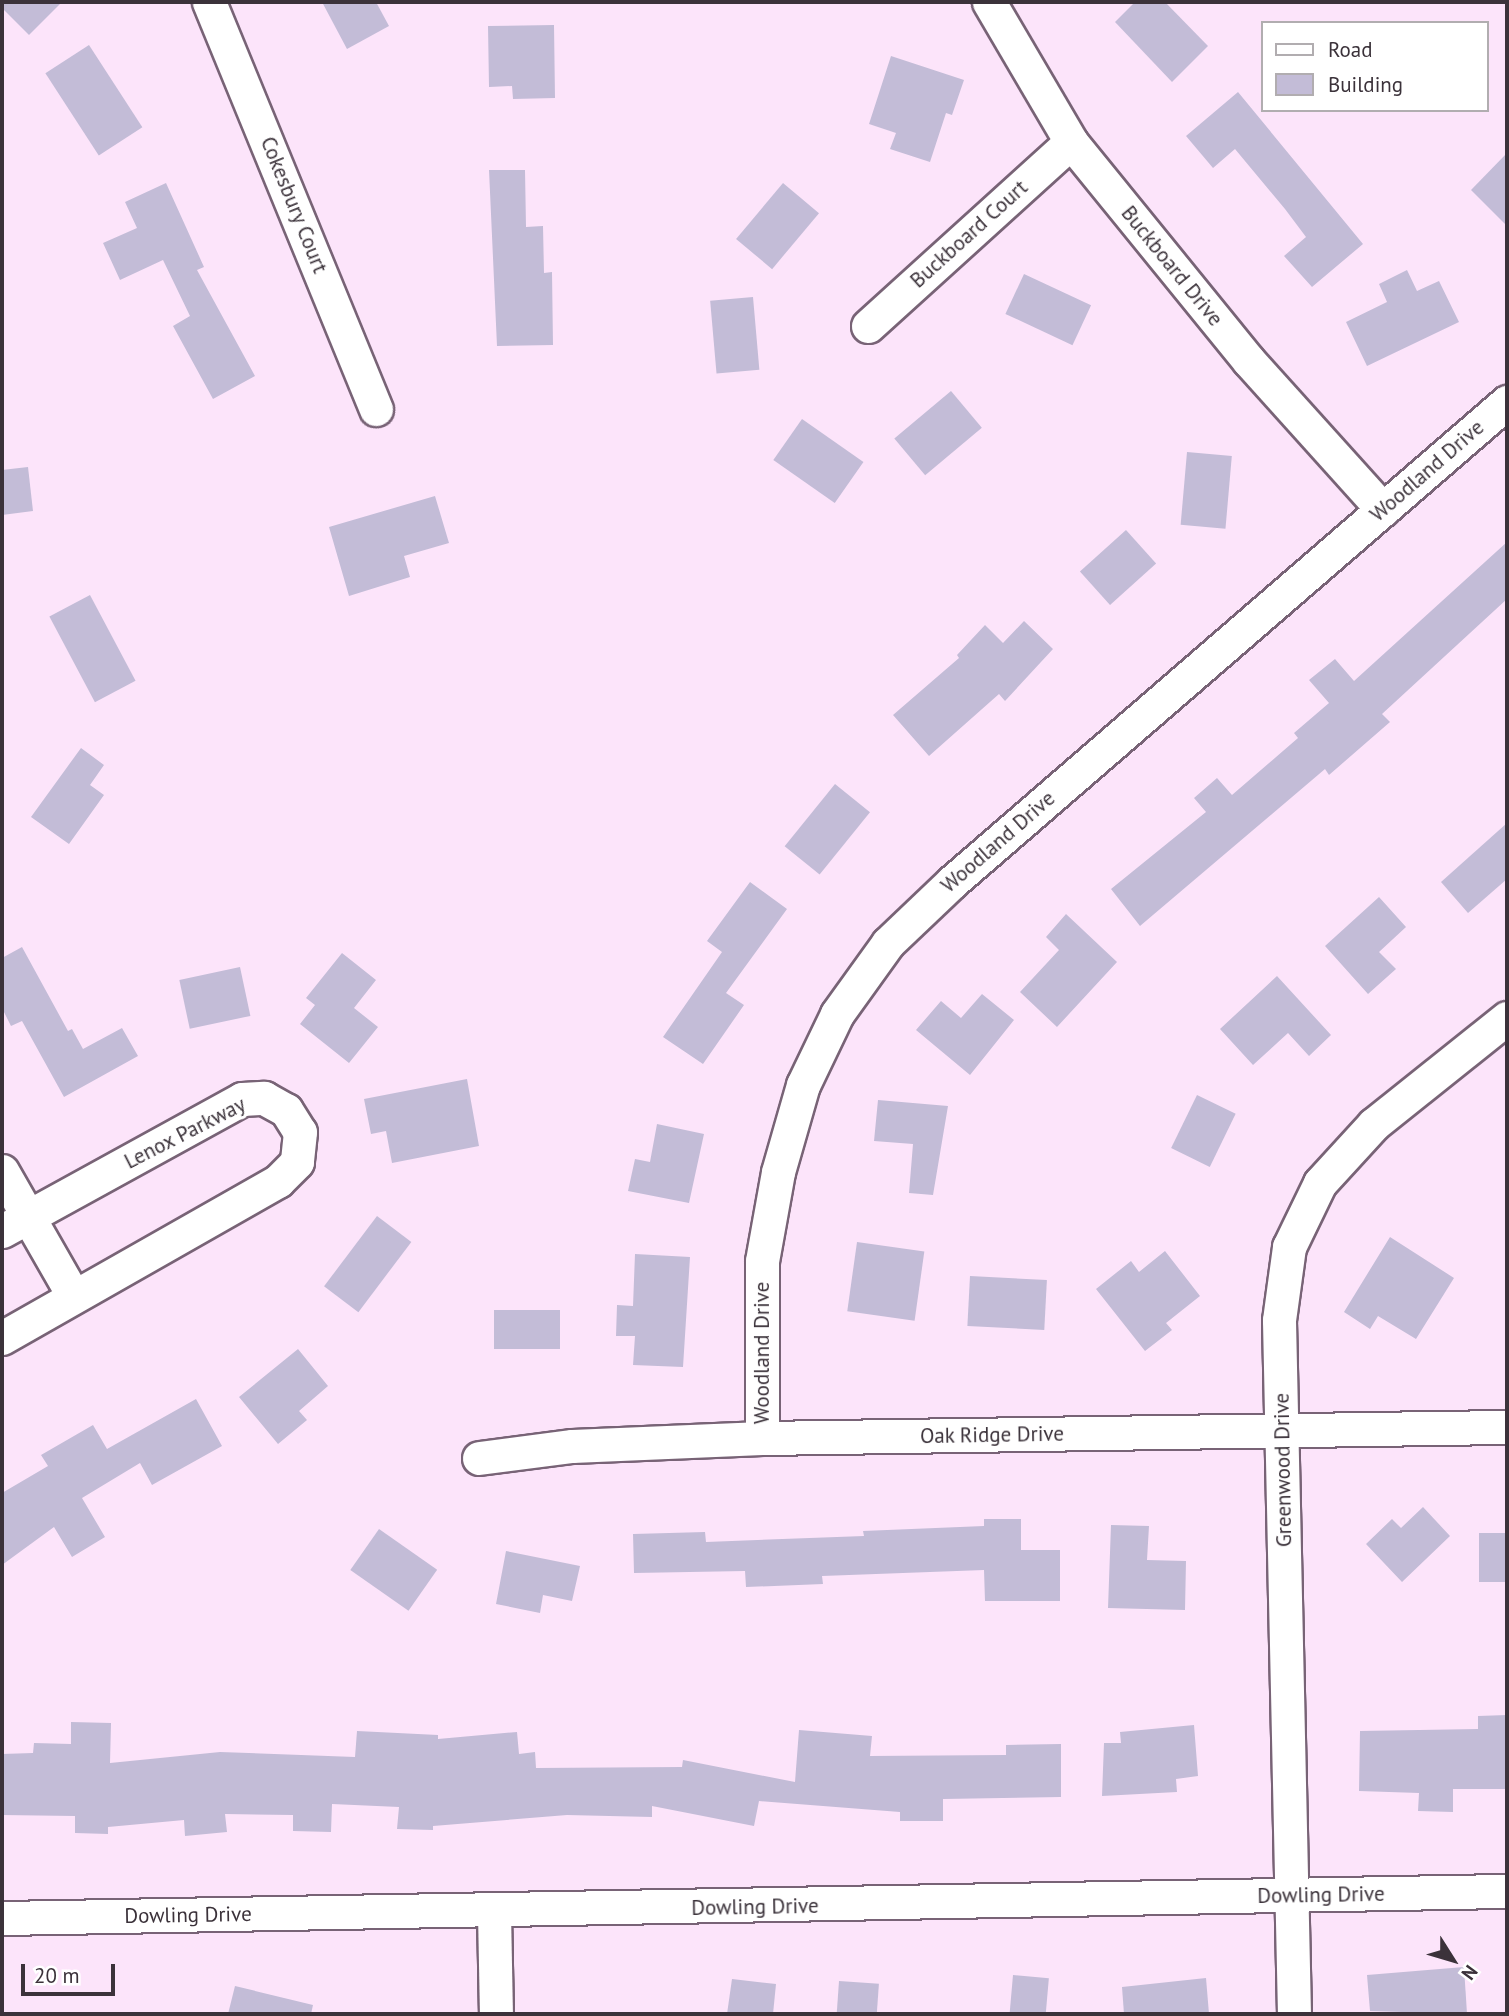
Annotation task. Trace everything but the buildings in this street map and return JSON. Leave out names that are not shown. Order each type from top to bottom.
[{"type":"street","name":"Cokesbury Court","points":[[209,2],[376,409]]},
{"type":"street","name":"Buckboard Drive","points":[[989,2],[1071,142],[1249,362],[1383,510]]},
{"type":"street","name":"Buckboard Court","points":[[868,326],[1071,142]]},
{"type":"street","name":"Woodland Drive","points":[[762,1438],[762,1261],[775,1184],[803,1085],[837,1014],[888,943],[952,882],[1507,402]]},
{"type":"street","name":"Greenwood Drive","points":[[1294,2014],[1279,1320],[1289,1247],[1320,1183],[1374,1124],[1507,1018]]},
{"type":"street","name":"Lenox Parkway","points":[[2,1338],[73,1295],[278,1181],[297,1162],[300,1132],[286,1110],[264,1098],[242,1099],[14,1224]]},
{"type":"street","points":[[2,1171],[14,1224],[73,1295]]},
{"type":"street","name":"Oak Ridge Drive","points":[[478,1458],[572,1446],[762,1438],[1507,1427]]},
{"type":"street","name":"Dowling Drive","points":[[2,1918],[494,1912],[1507,1891]]},
{"type":"street","points":[[494,1912],[496,2014]]}]
